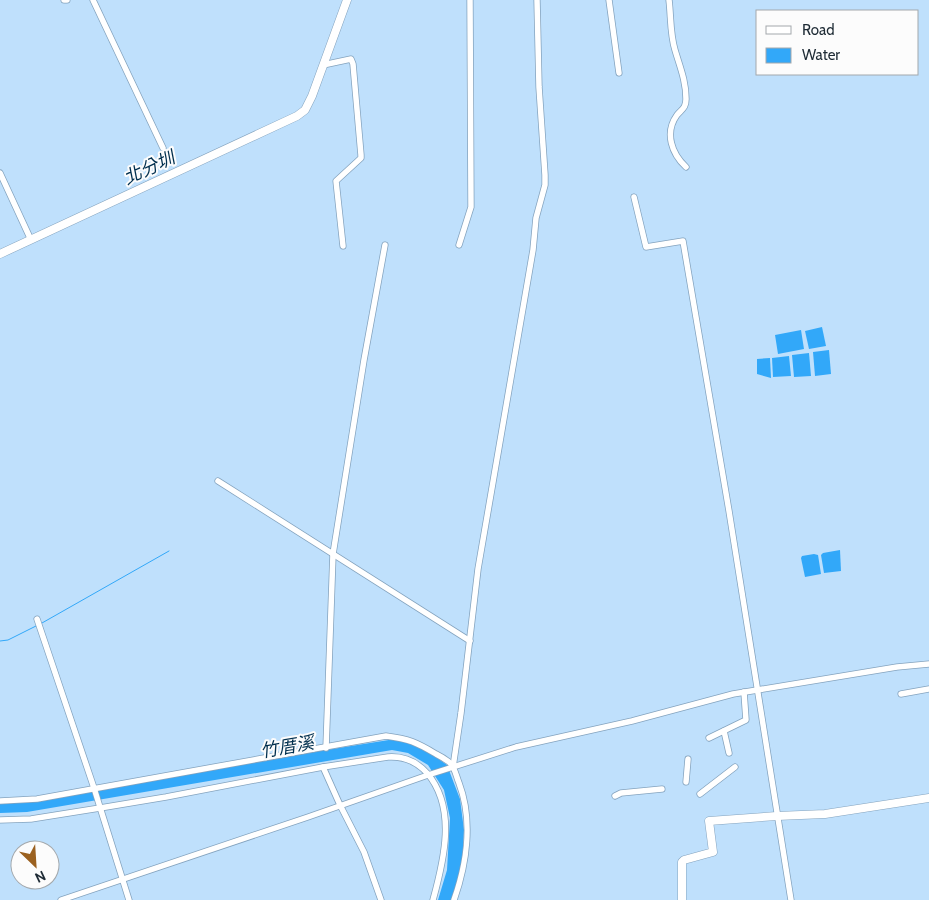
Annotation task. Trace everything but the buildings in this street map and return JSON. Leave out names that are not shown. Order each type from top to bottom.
[{"type":"street","points":[[93,0],[163,148]]},
{"type":"street","points":[[0,254],[30,237],[174,170],[297,116],[305,110],[347,0]]},
{"type":"street","points":[[460,245],[471,207],[470,0]]},
{"type":"street","points":[[453,767],[478,570],[533,250],[536,218],[545,186],[536,27],[537,0]]},
{"type":"street","points":[[609,0],[619,73]]},
{"type":"street","points":[[669,0],[675,49],[684,78],[686,101],[685,108],[674,121],[670,137],[672,149],[678,160],[686,168]]},
{"type":"street","points":[[323,65],[351,59],[353,64],[361,158],[336,181],[343,246]]},
{"type":"street","points":[[0,173],[30,237]]},
{"type":"street","points":[[634,197],[646,247],[683,241],[729,511],[791,900]]},
{"type":"street","points":[[326,748],[333,554],[364,360],[385,245]]},
{"type":"street","points":[[218,481],[470,641]]},
{"type":"street","points":[[37,619],[94,788],[129,900]]},
{"type":"street","points":[[61,900],[308,818],[428,775],[516,747],[632,721],[757,689],[897,667],[929,664]]},
{"type":"street","points":[[901,694],[929,689]]},
{"type":"street","points":[[709,738],[746,720],[744,692]]},
{"type":"street","points":[[724,731],[729,753]]},
{"type":"street","points":[[0,801],[37,799],[386,736],[404,738],[418,742],[449,762],[453,767],[464,796],[468,824],[464,862],[454,900]]},
{"type":"street","points":[[0,820],[31,819],[166,797],[324,767],[393,756],[404,758],[414,763],[428,775],[438,788],[444,814],[446,830],[442,869],[432,900]]},
{"type":"street","points":[[686,782],[688,759]]},
{"type":"street","points":[[324,767],[340,805],[364,852],[381,900]]},
{"type":"street","points":[[700,794],[735,767]]},
{"type":"street","points":[[615,796],[621,793],[662,789]]},
{"type":"street","points":[[682,900],[682,862],[713,852],[708,821],[833,813],[929,798]]},
{"type":"water","points":[[822,327],[826,346],[809,349],[805,331]]},
{"type":"water","points":[[801,330],[804,349],[778,354],[775,335]]},
{"type":"water","points":[[829,350],[831,374],[815,376],[813,352]]},
{"type":"water","points":[[809,353],[811,376],[794,377],[792,355]]},
{"type":"water","points":[[789,356],[791,376],[773,377],[772,358]]},
{"type":"water","points":[[770,358],[771,378],[757,374],[757,359]]},
{"type":"water","points":[[840,550],[841,571],[824,573],[821,555]]},
{"type":"water","points":[[818,555],[821,574],[805,577],[801,558],[802,556]]},
{"type":"water","points":[[395,739],[418,744],[447,765],[460,799],[464,830],[462,867],[454,900],[438,900],[447,870],[450,818],[444,790],[428,765],[408,753],[392,750],[27,812],[0,813],[0,801],[52,797],[244,763]]},
{"type":"waterway","points":[[42,623],[169,551]]},
{"type":"waterway","points":[[0,641],[8,640],[36,626]]},
{"type":"water label","name":"北分圳","points":[[149,168]]},
{"type":"water label","name":"竹厝溪","points":[[287,747]]}]
